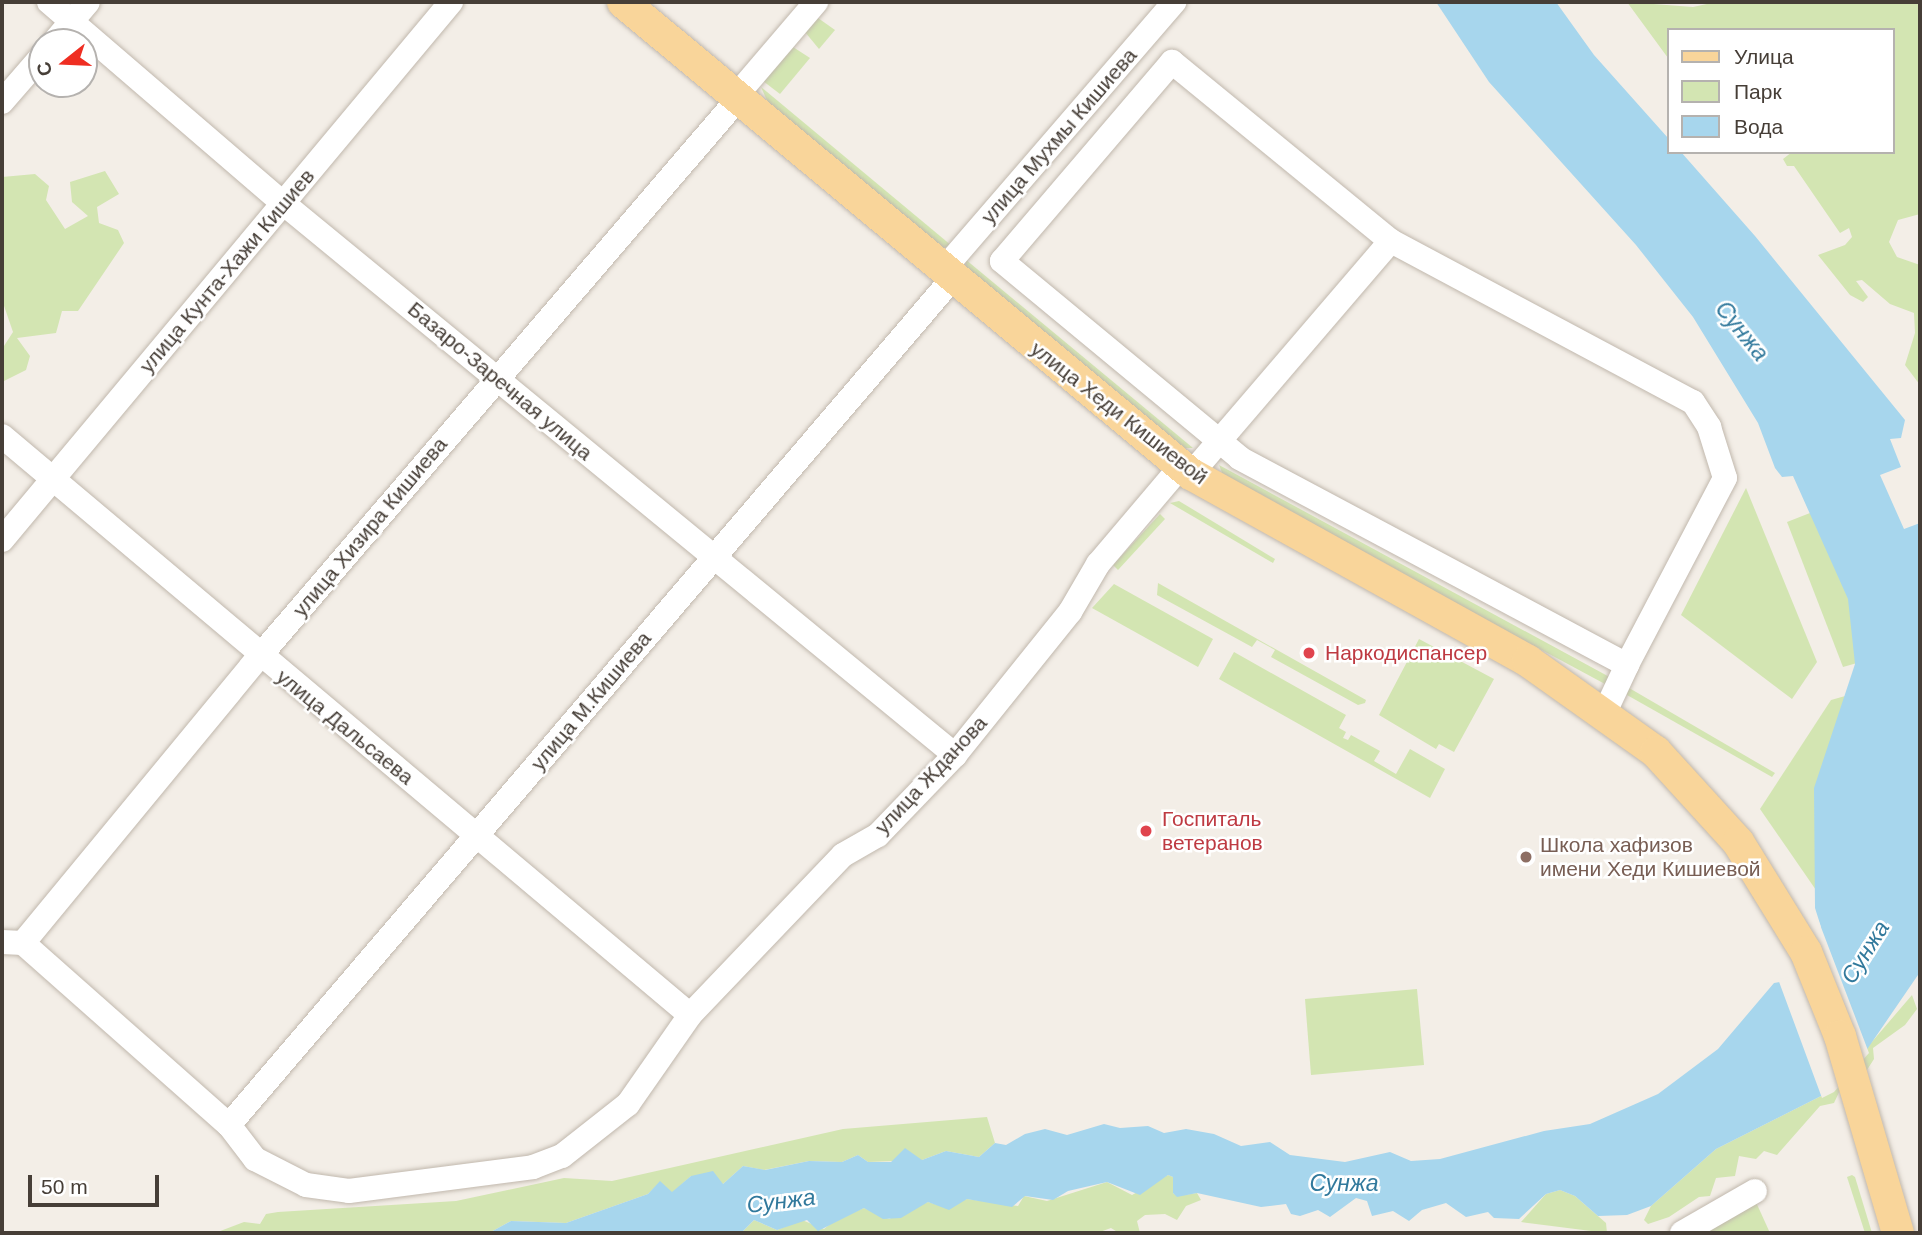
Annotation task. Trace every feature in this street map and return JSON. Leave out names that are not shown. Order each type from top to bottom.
[{"type":"main road","name":"улица Хеди Кишиевой","points":[[623,2],[1186,470],[1528,661],[1605,712],[1694,790],[1768,886],[1806,952],[1853,1082],[1898,1233]]},
{"type":"street","name":"Базаро-Заречная улица","points":[[49,2],[284,203],[955,755]]},
{"type":"street","points":[[66,28],[88,2]]},
{"type":"street","name":"улица Кунта-Хажи Кишиев","points":[[2,540],[451,2]]},
{"type":"street","name":"улица Хизира Кишиева","points":[[13,942],[816,2]]},
{"type":"street","name":"улица Мухмы Кишиева","points":[[948,274],[1174,2]]},
{"type":"street","points":[[1147,34],[1172,62],[1391,241],[1693,402],[1709,427],[1725,478],[1605,712]]},
{"type":"street","points":[[1172,62],[1002,261],[1240,458],[1627,665]]},
{"type":"street","points":[[2,102],[28,72]]},
{"type":"street","name":"улица Жданова","points":[[13,942],[229,1125],[255,1158],[270,1170],[306,1185],[349,1191],[533,1167],[583,1143],[628,1104],[690,1015],[843,855],[878,835],[955,755],[1070,612],[1098,564],[1186,470],[1212,444],[1220,441],[1391,241]]},
{"type":"street","name":"улица М.Кишиева","points":[[229,1125],[713,558],[948,274]]},
{"type":"street","name":"улица Дальсаева","points":[[2,436],[259,657],[478,835],[690,1015]]},
{"type":"street","points":[[1682,1233],[1755,1191]]},
{"type":"green space","points":[[1627,2],[1693,7],[1716,2],[1920,2],[1920,214],[1898,220],[1889,242],[1897,257],[1920,265],[1920,385],[1905,365],[1915,333],[1914,313],[1890,304],[1862,280],[1856,281],[1868,297],[1863,302],[1850,295],[1818,255],[1845,245],[1852,237],[1849,228],[1840,233],[1794,166],[1787,166],[1783,159],[1789,154],[1894,154],[1894,28],[1666,28],[1666,55]]},
{"type":"green space","points":[[818,18],[835,30],[819,49],[805,32]]},
{"type":"green space","points":[[793,47],[810,58],[780,94],[763,81]]},
{"type":"green space","points":[[761,87],[952,246],[942,248],[769,105]]},
{"type":"green space","points":[[105,171],[119,194],[97,207],[99,223],[118,230],[124,243],[78,311],[62,311],[56,333],[17,338],[30,356],[26,370],[4,381],[4,346],[13,332],[2,300],[2,177],[35,174],[49,186],[46,200],[65,229],[88,216],[72,202],[70,182]]},
{"type":"green space","points":[[965,259],[1193,448],[1185,448],[1143,416],[966,268]]},
{"type":"green space","points":[[1219,465],[1615,680],[1605,684],[1341,542],[1223,475]]},
{"type":"green space","points":[[1879,486],[1920,645],[1843,667],[1787,522]]},
{"type":"green space","points":[[1746,488],[1817,662],[1792,699],[1681,615]]},
{"type":"green space","points":[[1179,501],[1275,559],[1273,563],[1170,503]]},
{"type":"green space","points":[[1160,514],[1165,519],[1118,570],[1113,565]]},
{"type":"green space","points":[[1158,583],[1366,700],[1365,703],[1358,705],[1271,657],[1275,650],[1257,640],[1252,647],[1157,595]]},
{"type":"green space","points":[[1114,584],[1213,639],[1198,667],[1092,608]]},
{"type":"green space","points":[[1419,639],[1494,679],[1454,752],[1439,744],[1436,749],[1379,715]]},
{"type":"green space","points":[[1234,652],[1346,715],[1339,728],[1346,732],[1343,738],[1348,740],[1351,735],[1380,751],[1374,761],[1396,774],[1410,749],[1445,769],[1430,798],[1219,679]]},
{"type":"green space","points":[[1920,675],[1827,906],[1760,809],[1831,700]]},
{"type":"green space","points":[[1624,685],[1775,773],[1772,777],[1627,695]]},
{"type":"green space","points":[[1417,989],[1424,1065],[1311,1075],[1305,999]]},
{"type":"green space","points":[[1912,995],[1917,1009],[1905,1025],[1873,1048],[1874,1059],[1865,1073],[1841,1088],[1834,1103],[1820,1106],[1777,1155],[1764,1151],[1756,1159],[1739,1156],[1735,1176],[1716,1178],[1710,1196],[1699,1197],[1669,1217],[1648,1224],[1644,1220],[1651,1206],[1716,1149],[1829,1092]]},
{"type":"green space","points":[[987,1117],[995,1143],[979,1157],[946,1151],[922,1160],[868,1162],[858,1155],[842,1162],[809,1161],[764,1170],[743,1166],[723,1184],[691,1176],[672,1193],[660,1182],[648,1194],[566,1223],[511,1221],[489,1233],[215,1233],[244,1222],[260,1224],[266,1214],[278,1212],[456,1201],[564,1178],[612,1181],[843,1129]]},
{"type":"green space","points":[[1168,1175],[1173,1177],[1173,1193],[1177,1196],[1197,1193],[1201,1200],[1186,1206],[1177,1220],[1165,1214],[1145,1215],[1137,1221],[1140,1233],[1119,1233],[1111,1228],[1097,1233],[741,1233],[754,1220],[777,1230],[802,1220],[824,1229],[836,1219],[864,1208],[889,1219],[928,1202],[944,1207],[967,1199],[1018,1206],[1024,1196],[1047,1201],[1107,1182],[1132,1195]]},
{"type":"green space","points":[[1847,1177],[1855,1177],[1872,1233],[1865,1233]]},
{"type":"green space","points":[[1560,1190],[1575,1196],[1606,1223],[1607,1233],[1521,1222],[1546,1194]]},
{"type":"green space","points":[[1755,1200],[1770,1233],[1697,1233]]},
{"type":"water","name":"Сунжа","points":[[1436,2],[1556,2],[1594,55],[1666,136],[1666,154],[1683,154],[1755,236],[1905,420],[1901,438],[1890,439],[1901,467],[1880,475],[1904,529],[1920,523],[1920,972],[1868,1048],[1829,1092],[1716,1149],[1651,1206],[1627,1215],[1598,1216],[1575,1196],[1560,1190],[1546,1194],[1519,1219],[1494,1218],[1488,1212],[1466,1217],[1446,1203],[1422,1210],[1409,1221],[1393,1211],[1372,1216],[1367,1201],[1356,1198],[1330,1217],[1318,1210],[1300,1216],[1291,1214],[1286,1204],[1261,1207],[1197,1193],[1177,1197],[1173,1193],[1173,1177],[1168,1175],[1140,1195],[1107,1182],[1068,1191],[1053,1200],[1025,1196],[1012,1207],[967,1199],[949,1210],[928,1202],[901,1218],[883,1219],[864,1208],[818,1231],[807,1220],[777,1230],[754,1220],[741,1233],[489,1233],[511,1221],[566,1223],[648,1194],[660,1181],[672,1192],[691,1176],[713,1171],[723,1184],[743,1166],[765,1170],[809,1161],[842,1162],[858,1155],[868,1162],[891,1162],[905,1148],[922,1160],[946,1151],[979,1157],[995,1143],[1006,1145],[1025,1134],[1045,1129],[1067,1135],[1104,1124],[1120,1128],[1148,1126],[1164,1133],[1186,1129],[1214,1134],[1241,1146],[1270,1142],[1290,1155],[1345,1162],[1390,1152],[1411,1161],[1440,1159],[1544,1131],[1590,1124],[1658,1094],[1718,1049],[1774,983],[1793,980],[1821,927],[1815,908],[1814,788],[1855,664],[1848,599],[1793,476],[1782,477],[1775,468],[1758,423],[1693,317],[1636,245],[1489,82]]},
{"type":"pier","points":[[1811,901],[1869,1053],[1834,1092],[1822,1098],[1778,979],[1791,977],[1807,957],[1818,927]]},
{"type":"place","name":"Наркодиспансер","points":[[1309,653]]},
{"type":"place","name":"Госпиталь ветеранов","points":[[1146,831]]},
{"type":"place","name":"Школа хафизов имени Хеди Кишиевой","points":[[1526,857]]}]
